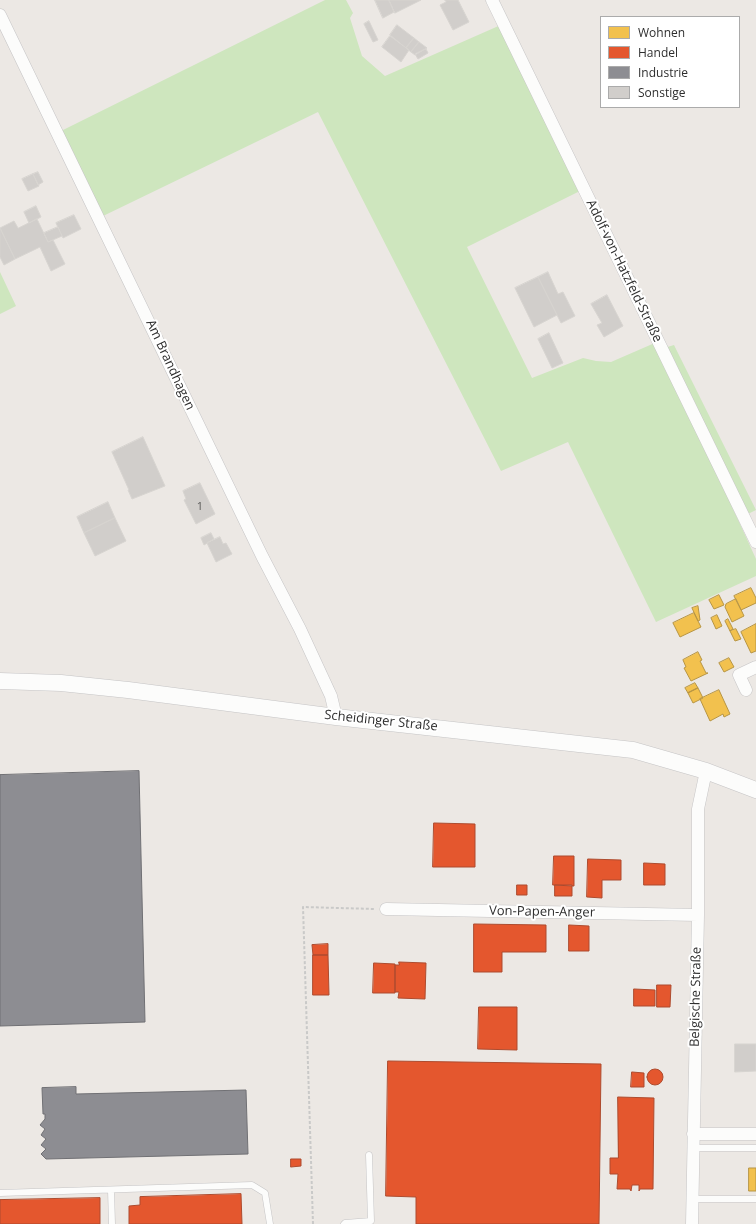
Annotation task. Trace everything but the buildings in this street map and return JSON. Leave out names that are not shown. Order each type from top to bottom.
[{"type":"main road","name":"Scheidinger Straße","points":[[0,681],[61,683],[113,688],[336,717],[633,750],[706,771],[756,790]]},
{"type":"street","name":"Adolf-von-Hatzfeld-Straße","points":[[492,0],[756,542]]},
{"type":"street","name":"Am Brandhagen","points":[[0,15],[105,229],[252,536],[300,629],[331,696],[336,717]]},
{"type":"street","points":[[746,690],[740,675],[756,668]]},
{"type":"street","name":"Belgische Straße","points":[[692,1224],[698,915],[698,809],[706,771]]},
{"type":"street","name":"Von-Papen-Anger","points":[[386,909],[698,915]]},
{"type":"street","points":[[693,1134],[756,1134]]},
{"type":"lane","points":[[693,1148],[756,1148]]},
{"type":"lane","points":[[344,1224],[371,1221],[369,1155]]},
{"type":"lane","points":[[0,1193],[252,1185],[265,1193],[270,1224]]},
{"type":"lane","points":[[111,1190],[112,1224]]},
{"type":"lane","points":[[692,1199],[756,1199]]},
{"type":"path","points":[[313,1224],[303,907],[386,909]]},
{"type":"green space","points":[[325,0],[346,0],[353,13],[350,18],[362,56],[385,76],[503,24],[582,190],[467,247],[532,378],[583,358],[611,362],[657,342],[756,559],[756,576],[656,622],[568,442],[501,471],[318,112],[101,217],[59,132]]},
{"type":"green space","points":[[0,272],[16,306],[0,314]]},
{"type":"green space","points":[[674,345],[756,510],[746,515],[664,348]]}]
